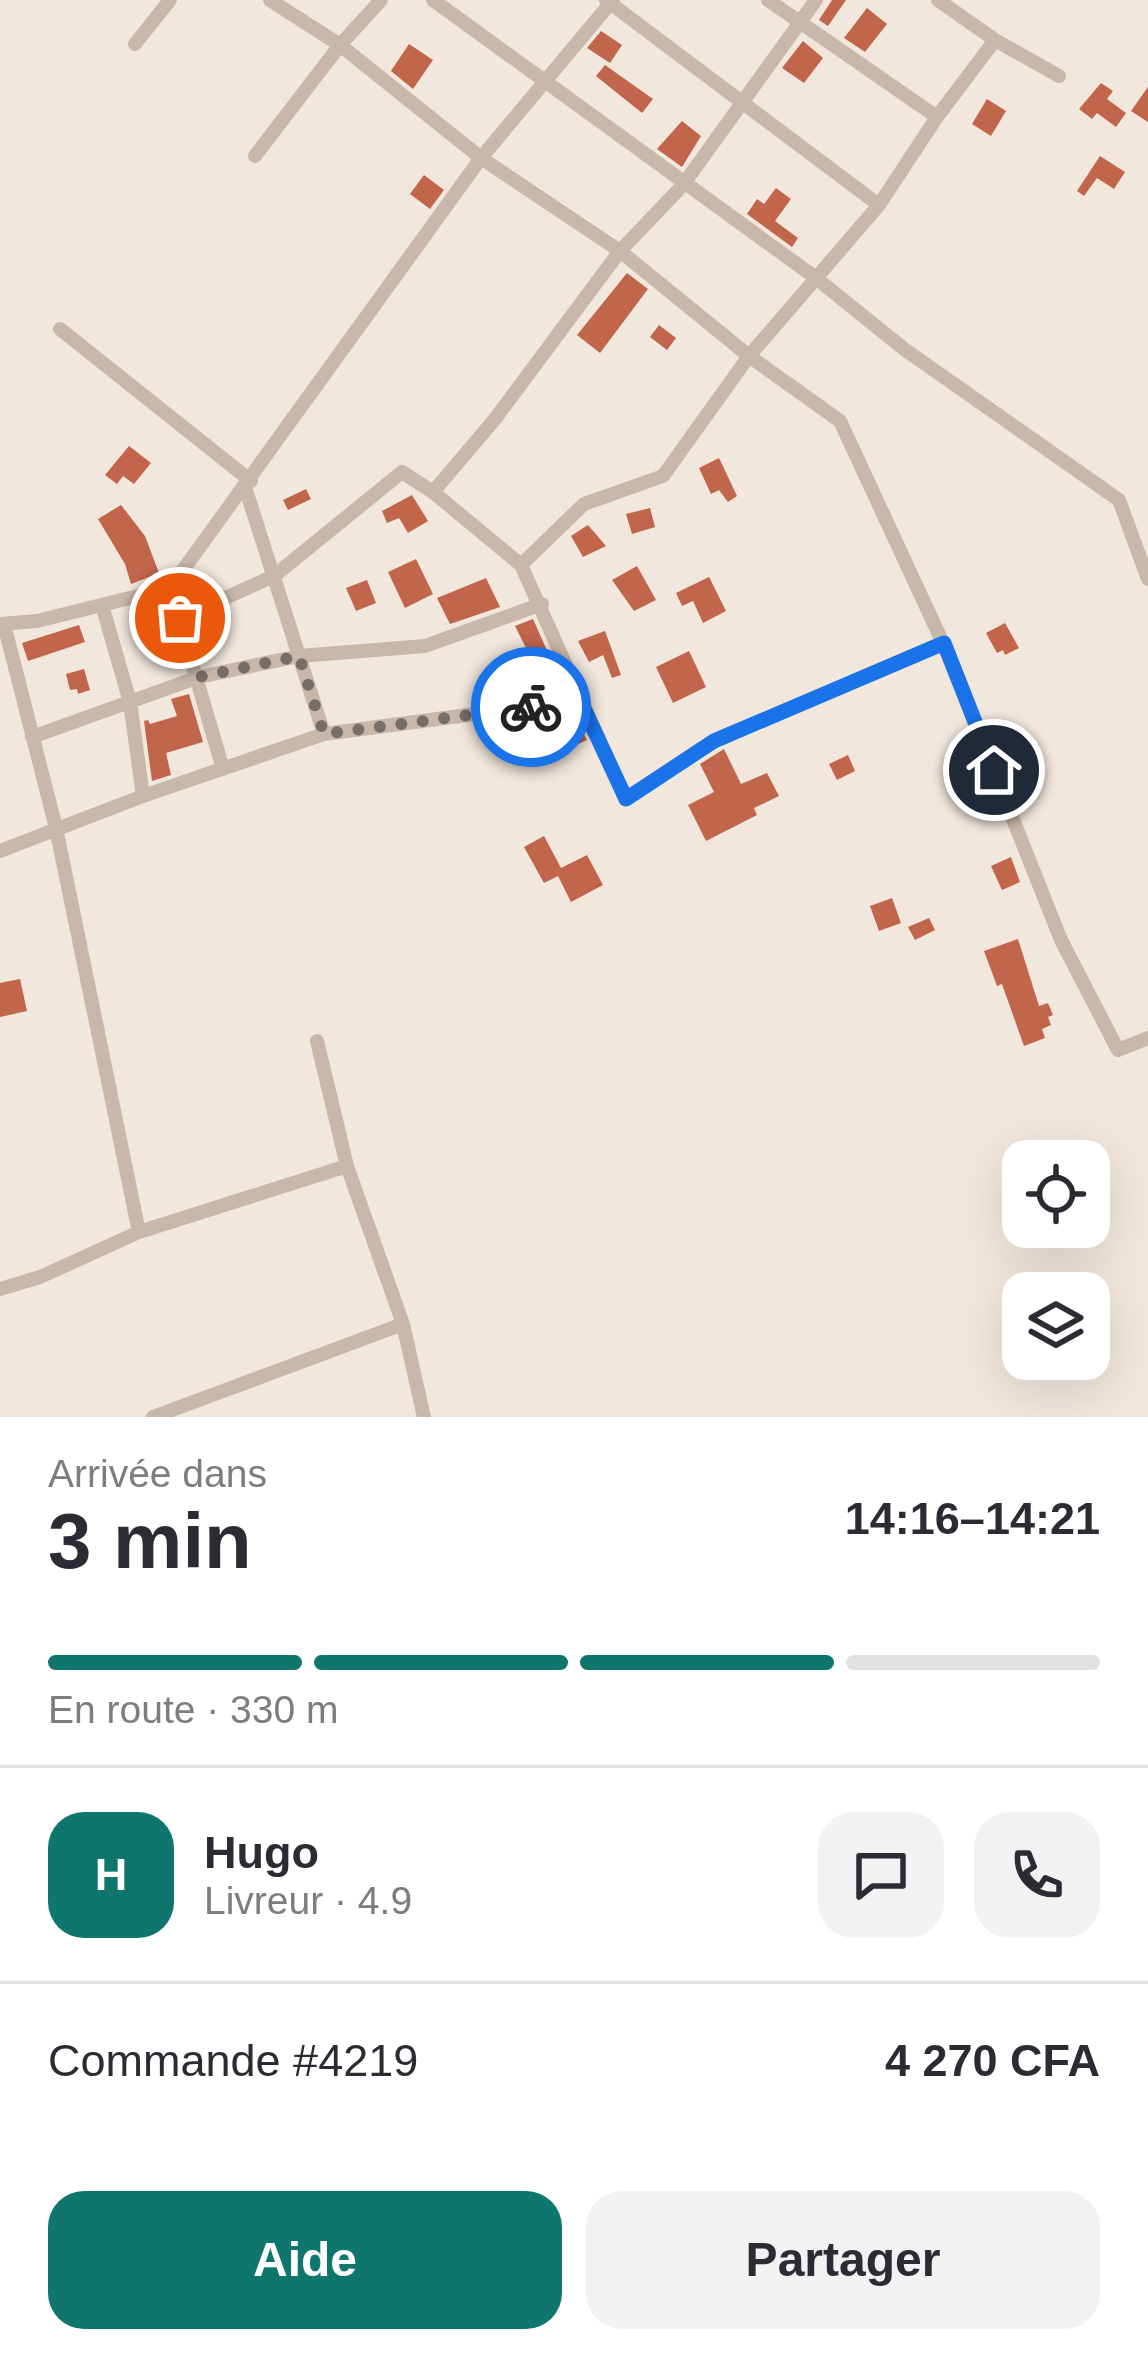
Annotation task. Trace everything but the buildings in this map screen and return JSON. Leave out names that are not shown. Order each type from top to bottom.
[{"type":"street","points":[[135,44],[170,0]]},
{"type":"street","points":[[270,0],[340,45],[481,158],[620,251],[749,356],[840,421],[944,643],[1061,940],[1118,1050],[1148,1038]]},
{"type":"street","points":[[255,157],[340,45],[381,0]]},
{"type":"street","points":[[433,0],[816,278],[904,349],[1119,500],[1148,579]]},
{"type":"street","points":[[768,0],[937,117]]},
{"type":"street","points":[[433,492],[495,419],[620,251],[683,185],[816,0]]},
{"type":"street","points":[[938,0],[994,40],[1060,76]]},
{"type":"street","points":[[140,1232],[56,828],[2,624],[38,621],[170,589],[481,158],[610,1],[741,105],[879,205]]},
{"type":"street","points":[[521,566],[584,504],[663,476],[749,356],[879,205],[994,40]]},
{"type":"street","points":[[60,329],[248,484],[324,734]]},
{"type":"street","points":[[180,618],[274,576],[402,472],[521,566],[626,799],[714,741],[944,643]]},
{"type":"street","points":[[170,589],[223,769]]},
{"type":"street","points":[[32,737],[199,677],[299,656],[425,646],[542,604]]},
{"type":"street","points":[[102,605],[130,702],[142,796]]},
{"type":"street","points":[[0,851],[324,734],[580,700]]},
{"type":"street","points":[[317,1041],[347,1166],[404,1324],[424,1417]]},
{"type":"street","points":[[0,1289],[40,1277],[140,1232],[347,1166]]},
{"type":"street","points":[[153,1417],[404,1324]]},
{"type":"way so far","points":[[180,618],[199,677],[299,656],[324,734],[531,707]]},
{"type":"route","points":[[531,707],[580,700],[626,799],[714,741],[944,643],[994,770]]}]
